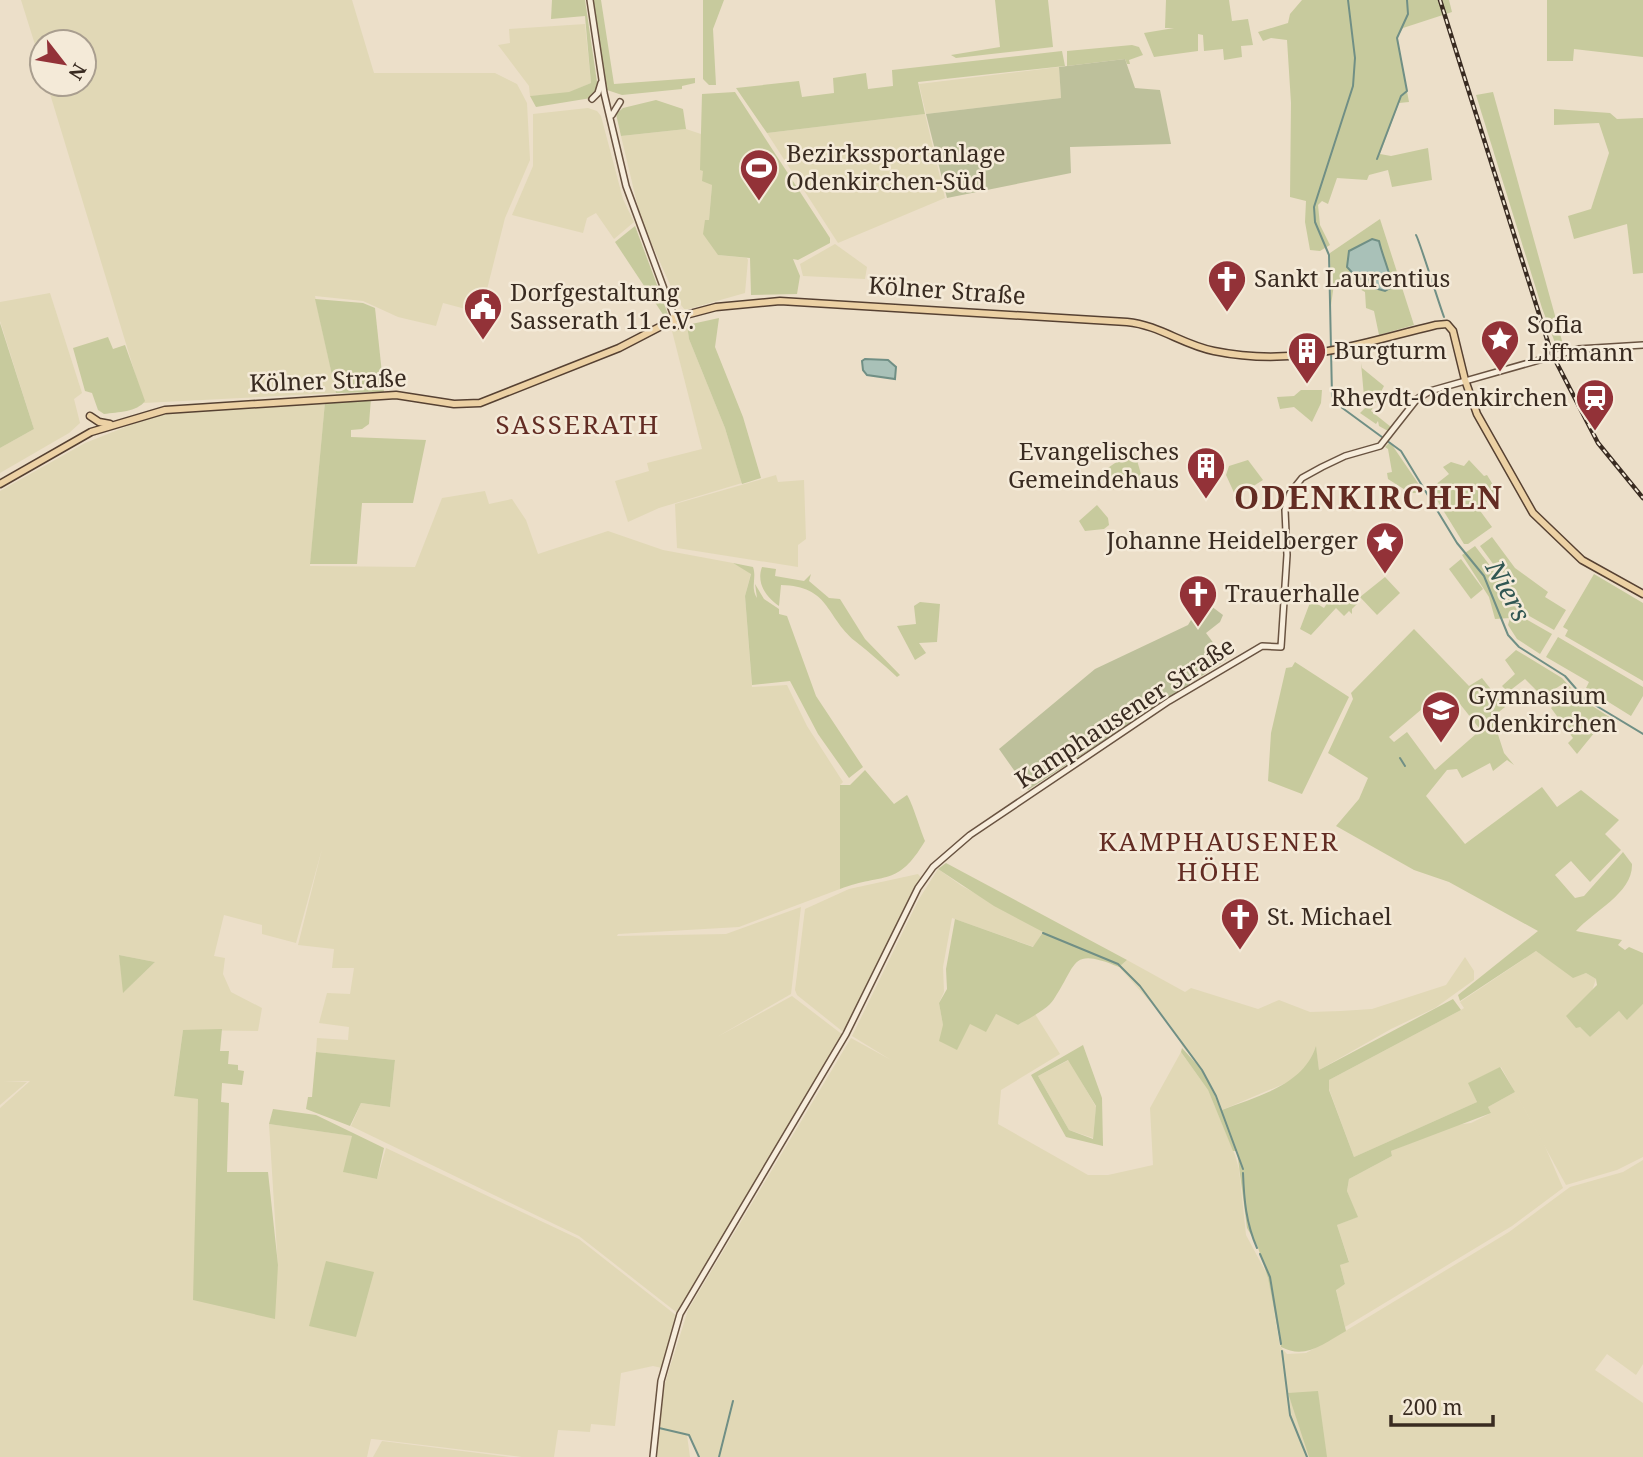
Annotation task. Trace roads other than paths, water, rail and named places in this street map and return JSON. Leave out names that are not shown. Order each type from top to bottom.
[{"type":"main road","points":[[590,0],[602,80],[626,186],[678,319]]},
{"type":"main road","points":[[592,99],[598,93],[602,80]]},
{"type":"main road","points":[[615,143],[612,111],[620,102]]},
{"type":"main road","name":"Kölner Straße","points":[[0,484],[75,440],[112,424],[186,407],[383,395],[429,398],[454,404],[480,403],[706,309],[779,301],[1127,322],[1156,328],[1208,350],[1270,359],[1330,352],[1436,325],[1451,327],[1465,380]]},
{"type":"main road","points":[[1643,345],[1578,349],[1465,380],[1483,425],[1533,513],[1582,560],[1643,594]]},
{"type":"main road","name":"Kamphausener Straße","points":[[653,1457],[661,1381],[681,1311],[845,1037],[918,888],[933,867],[970,835],[1169,701],[1262,646],[1281,647],[1287,555],[1285,510],[1292,489],[1302,478],[1331,463],[1371,451],[1387,438],[1421,396],[1465,380]]},
{"type":"main road","points":[[90,416],[99,422],[112,424]]},
{"type":"waterway","name":"Niers","points":[[1348,0],[1355,58],[1353,86],[1314,207],[1315,222],[1329,255],[1332,396],[1341,407],[1401,451],[1457,543],[1484,576],[1508,635],[1519,647],[1565,676],[1585,699],[1643,734]]},
{"type":"waterway","points":[[1377,159],[1401,96],[1407,91],[1397,38],[1408,14],[1407,0]]},
{"type":"waterway","points":[[1416,235],[1444,317]]},
{"type":"waterway","points":[[1400,758],[1405,766]]},
{"type":"waterway","points":[[1043,933],[1118,964],[1140,986],[1202,1070],[1216,1096],[1243,1169]]},
{"type":"waterway","points":[[1243,1173],[1246,1211],[1257,1248]]},
{"type":"waterway","points":[[1260,1254],[1270,1277],[1281,1344]]},
{"type":"waterway","points":[[1282,1351],[1290,1415],[1307,1457]]},
{"type":"waterway","points":[[719,1457],[733,1401]]},
{"type":"waterway","points":[[659,1428],[689,1435],[699,1457]]},
{"type":"railway","points":[[1440,0],[1551,352],[1598,443],[1643,498]]},
{"type":"place","name":"Bezirkssportanlage Odenkirchen-Süd","points":[[759,202]]},
{"type":"place","name":"Sankt Laurentius","points":[[1227,313]]},
{"type":"place","name":"Dorfgestaltung Sasserath 11 e.V.","points":[[483,341]]},
{"type":"place","name":"Sofia Liffmann","points":[[1500,373]]},
{"type":"place","name":"Burgturm","points":[[1307,385]]},
{"type":"place","name":"Rheydt-Odenkirchen","points":[[1595,432]]},
{"type":"place","name":"Evangelisches Gemeindehaus","points":[[1206,500]]},
{"type":"place","name":"Johanne Heidelberger","points":[[1385,575]]},
{"type":"place","name":"Trauerhalle","points":[[1198,628]]},
{"type":"place","name":"Gymnasium Odenkirchen","points":[[1441,744]]},
{"type":"place","name":"St. Michael","points":[[1240,951]]},
{"type":"district","name":"SASSERATH","points":[[578,425]]},
{"type":"district","name":"ODENKIRCHEN","points":[[1369,498]]},
{"type":"district","name":"KAMPHAUSENER HÖHE","points":[[1219,857]]}]
